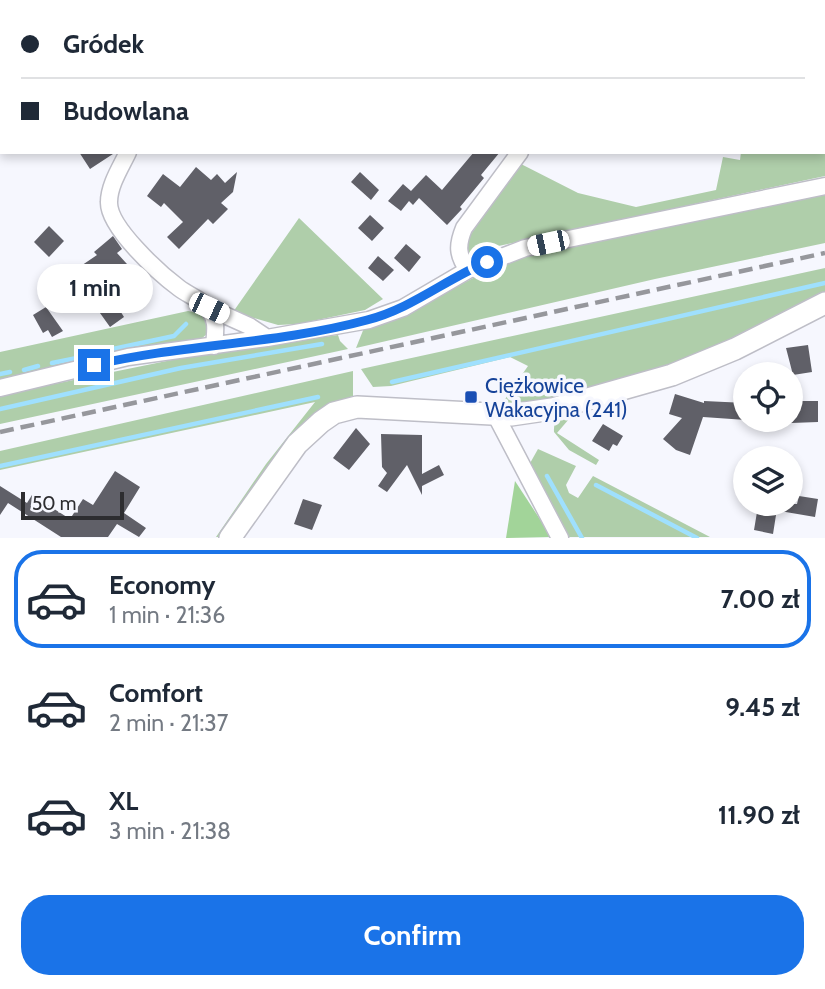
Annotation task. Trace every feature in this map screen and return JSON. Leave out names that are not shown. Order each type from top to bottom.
[{"type":"street","points":[[127,154],[108,206],[123,233],[180,289],[209,308],[249,326],[267,338]]},
{"type":"street","points":[[468,270],[459,257],[459,241],[464,228],[519,154]]},
{"type":"street","points":[[0,387],[128,357],[267,338],[369,320],[403,307],[468,270],[525,248],[825,186]]},
{"type":"street","points":[[230,537],[298,444],[309,431],[334,414],[366,407],[511,415],[552,409],[672,375],[734,349],[825,303]]},
{"type":"street","points":[[209,308],[216,324],[214,346]]},
{"type":"street","points":[[495,414],[560,537]]},
{"type":"green space","points":[[741,154],[825,154],[825,176],[494,247],[488,254],[473,258],[466,251],[467,240],[519,163],[578,193],[636,207],[716,190],[723,157],[740,160]]},
{"type":"green space","points":[[825,195],[825,243],[356,348],[364,328],[399,317],[475,277],[532,254]]},
{"type":"green space","points":[[299,218],[383,299],[365,310],[298,324],[278,325],[233,312]]},
{"type":"green space","points":[[825,268],[825,294],[698,358],[541,402],[503,402],[528,366],[510,357],[391,386],[373,387],[361,369]]},
{"type":"green space","points":[[188,311],[199,313],[208,321],[208,333],[200,340],[0,382],[0,352]]},
{"type":"green space","points":[[338,335],[348,349],[0,424],[0,395],[196,355]]},
{"type":"green space","points":[[353,371],[353,396],[330,405],[223,537],[216,537],[266,464],[315,402],[0,470],[0,451]]},
{"type":"green space","points":[[575,412],[557,433],[599,460],[596,465],[569,450],[554,432],[559,418]]},
{"type":"green space","points":[[538,449],[576,466],[566,485],[569,493],[578,498],[593,476],[710,537],[569,537],[529,465]]},
{"type":"green space","points":[[515,481],[547,530],[551,537],[506,538]]},
{"type":"building","points":[[80,154],[113,154],[90,169]]},
{"type":"building","points":[[472,154],[498,154],[481,175],[484,178],[460,207],[462,209],[447,225],[419,198],[413,205],[409,201],[401,211],[388,201],[403,184],[411,191],[426,175],[442,190]]},
{"type":"building","points":[[196,167],[211,180],[217,174],[225,183],[237,172],[233,192],[221,203],[228,209],[213,224],[208,219],[179,249],[167,237],[183,222],[164,203],[161,207],[147,196],[163,174],[180,187]]},
{"type":"building","points":[[360,172],[379,190],[371,200],[351,182]]},
{"type":"building","points":[[370,215],[384,228],[372,241],[358,228]]},
{"type":"building","points":[[49,226],[64,241],[49,257],[34,242]]},
{"type":"building","points":[[113,236],[122,249],[117,253],[146,285],[119,309],[124,317],[110,327],[95,306],[120,289],[123,280],[110,264],[78,286],[69,274],[97,255],[94,252]]},
{"type":"building","points":[[406,244],[421,257],[409,272],[394,258]]},
{"type":"building","points":[[378,256],[394,270],[383,281],[368,268]]},
{"type":"building","points":[[46,307],[63,331],[52,337],[48,330],[43,333],[33,315]]},
{"type":"building","points":[[808,345],[812,372],[803,373],[803,362],[790,362],[786,348]]},
{"type":"building","points":[[675,394],[704,403],[733,402],[733,419],[703,417],[690,455],[676,450],[663,439],[682,418],[669,414]]},
{"type":"building","points":[[803,401],[818,401],[818,422],[803,423]]},
{"type":"building","points":[[603,424],[623,436],[617,446],[613,444],[609,451],[592,441]]},
{"type":"building","points":[[356,428],[370,444],[349,470],[333,458]]},
{"type":"building","points":[[381,434],[422,435],[422,474],[439,465],[444,475],[422,486],[422,495],[407,465],[387,492],[378,486],[387,473],[382,467]]},
{"type":"building","points":[[115,471],[140,487],[124,513],[146,528],[139,537],[117,524],[108,537],[61,537],[8,503],[0,515],[0,486],[27,503],[32,495],[70,519],[83,499],[93,505]]},
{"type":"building","points":[[803,497],[818,499],[815,517],[803,515]]},
{"type":"building","points":[[303,499],[322,505],[312,530],[294,524]]},
{"type":"building","points":[[756,516],[776,516],[773,534],[754,530]]},
{"type":"waterway","points":[[392,382],[825,283]]},
{"type":"waterway","points":[[99,352],[174,336],[186,324]]},
{"type":"waterway","points":[[0,409],[181,368],[322,344]]},
{"type":"waterway","points":[[52,363],[82,357]]},
{"type":"waterway","points":[[24,370],[38,366]]},
{"type":"waterway","points":[[0,374],[10,372]]},
{"type":"waterway","points":[[0,466],[318,397]]},
{"type":"waterway","points":[[547,476],[582,538]]},
{"type":"waterway","points":[[596,485],[697,538]]},
{"type":"railway","points":[[0,432],[825,253]]},
{"type":"place","name":"Ciężkowice Wakacyjna (241)","points":[[471,397]]},
{"type":"route","points":[[94,365],[128,357],[267,338],[369,320],[403,307],[487,262]]}]
